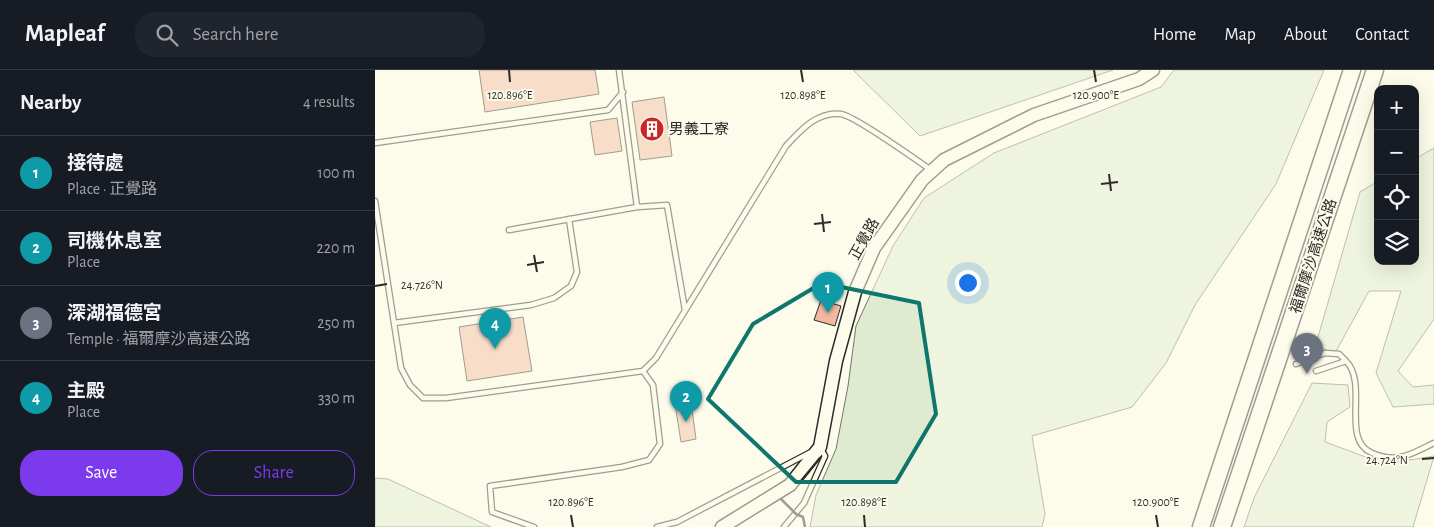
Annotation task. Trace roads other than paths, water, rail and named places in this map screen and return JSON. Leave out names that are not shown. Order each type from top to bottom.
[{"type":"highway","name":"福爾摩沙高速公路","points":[[1201,527],[1352,70]]},
{"type":"highway","name":"福爾摩沙高速公路","points":[[1223,527],[1375,70]]},
{"type":"street","name":"正覺路","points":[[722,527],[790,485],[820,447],[836,361],[859,283],[874,248],[910,195],[932,170],[944,160],[971,145],[1034,115],[1139,79],[1153,70]]},
{"type":"lane","points":[[619,70],[637,207]]},
{"type":"lane","points":[[375,143],[608,110],[623,92]]},
{"type":"lane","points":[[375,201],[401,368],[410,385],[423,398],[446,398],[643,371],[656,358],[785,146],[805,125],[821,117],[841,114],[932,170]]},
{"type":"lane","points":[[509,230],[637,207],[667,205],[685,310]]},
{"type":"lane","points":[[394,324],[531,305],[554,298],[571,286],[577,272],[569,219]]},
{"type":"lane","points":[[1297,364],[1325,352],[1339,354],[1353,368],[1357,388],[1355,421],[1358,440],[1368,452],[1382,458],[1399,459],[1434,443]]},
{"type":"lane","points":[[1316,371],[1346,361]]},
{"type":"lane","points":[[534,527],[493,512],[490,486],[622,467],[649,460],[659,444],[653,385],[643,371]]},
{"type":"lane","points":[[657,527],[677,522],[820,447],[825,456],[804,503],[784,527]]},
{"type":"place","name":"男義工寮","points":[[652,129]]},
{"type":"place","name":"接待處","points":[[828,313]]},
{"type":"place","name":"主殿","points":[[495,349]]},
{"type":"place","name":"深湖福德宮","points":[[1307,374]]},
{"type":"place","name":"司機休息室","points":[[686,422]]}]
